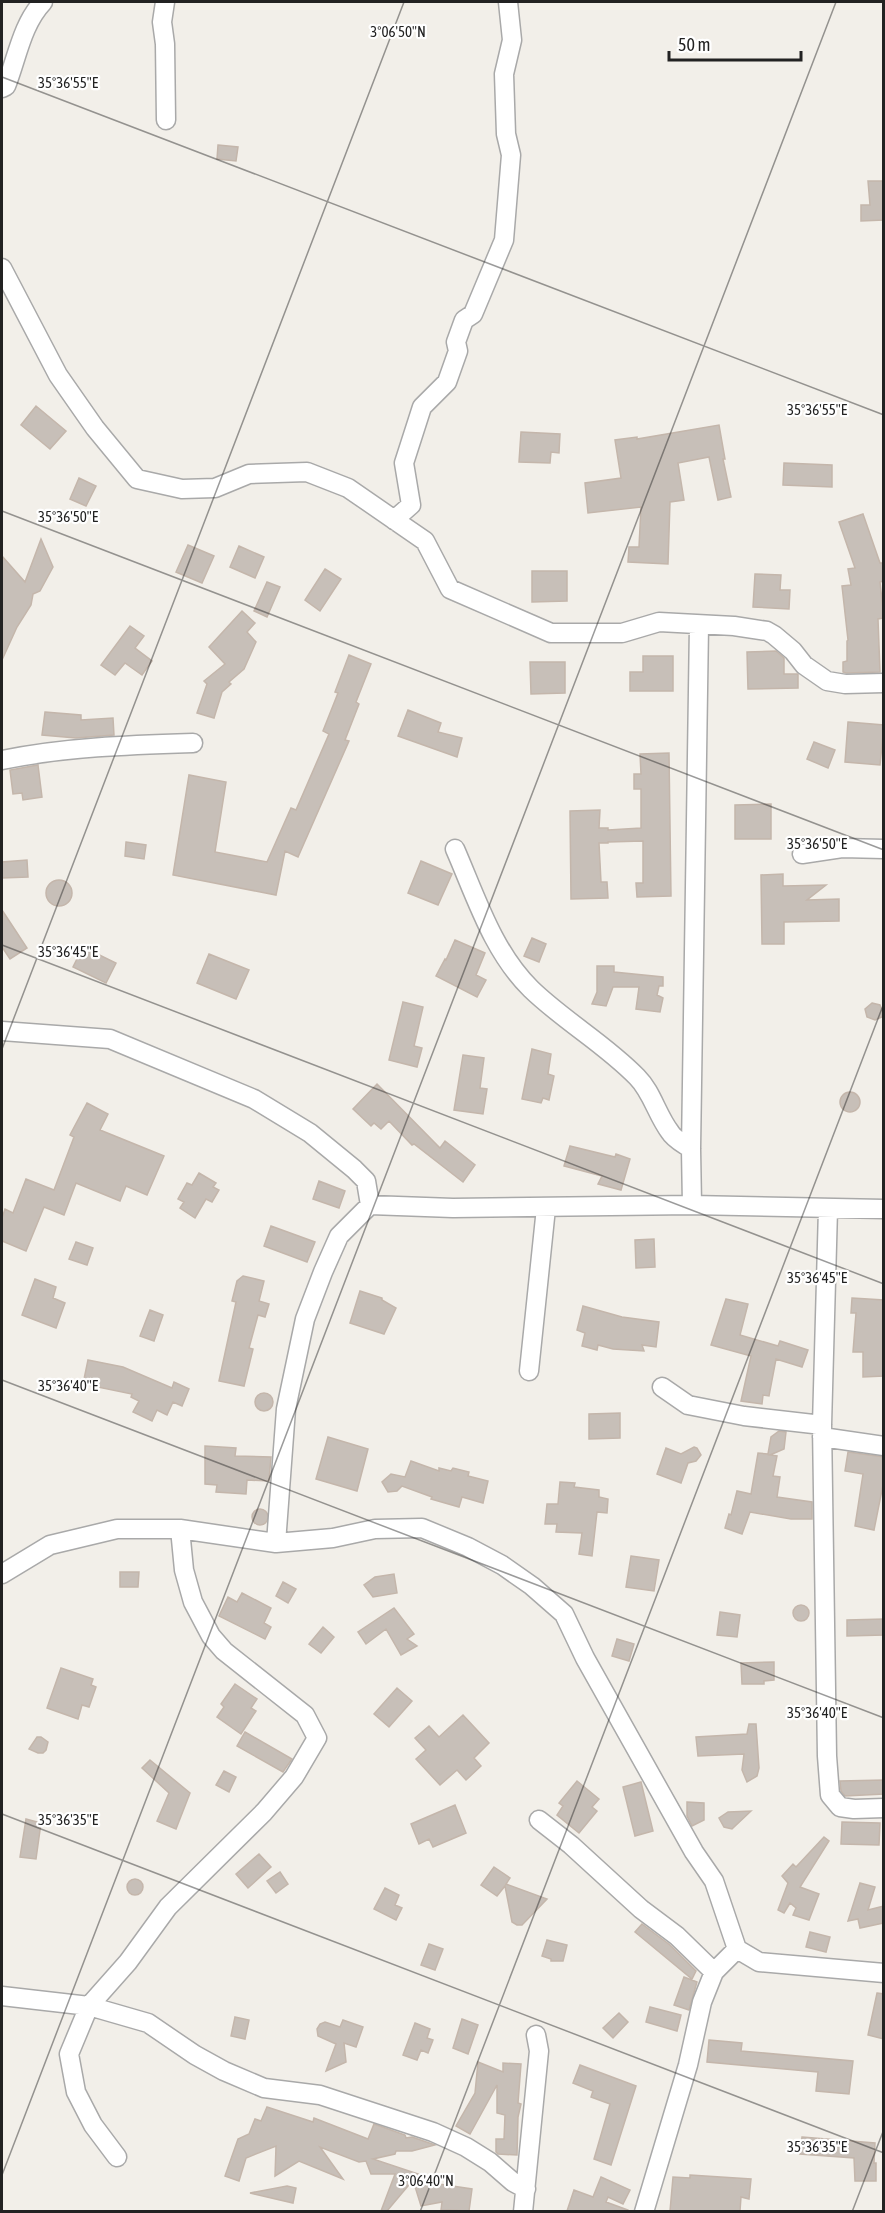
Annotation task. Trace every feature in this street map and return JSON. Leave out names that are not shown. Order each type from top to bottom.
[{"type":"street","points":[[2,88],[6,86],[21,40],[35,10],[43,2]]},
{"type":"street","points":[[165,2],[162,22],[165,44],[166,120]]},
{"type":"street","points":[[394,520],[411,505],[404,463],[422,407],[447,382],[458,351],[456,342],[464,320],[473,314],[504,240],[511,155],[506,134],[504,74],[512,40],[508,2]]},
{"type":"street","points":[[2,268],[58,375],[96,428],[137,478],[182,489],[215,488],[249,474],[307,472],[348,488],[425,541],[450,589],[483,606],[551,633],[622,633],[659,622],[734,626],[767,631],[793,651],[814,674],[833,683],[884,683]]},
{"type":"street","points":[[692,1204],[699,625]]},
{"type":"street","points":[[2,760],[32,754],[100,747],[193,743]]},
{"type":"street","points":[[802,854],[842,848],[884,849]]},
{"type":"street","points":[[455,849],[491,932],[513,969],[554,1009],[638,1078],[652,1098],[670,1133],[691,1149]]},
{"type":"street","points":[[2,1031],[110,1039],[254,1099],[310,1133],[354,1169],[366,1181],[370,1205]]},
{"type":"street","points":[[276,1543],[286,1409],[305,1319],[339,1236],[370,1205],[546,1208],[692,1204],[884,1209]]},
{"type":"street","points":[[529,1371],[546,1208]]},
{"type":"street","points":[[828,1209],[822,1431],[827,1756],[830,1795],[840,1807],[884,1808]]},
{"type":"street","points":[[662,1387],[688,1405],[822,1431],[884,1446]]},
{"type":"street","points":[[2,1574],[50,1545],[117,1529],[180,1529],[276,1543],[333,1538],[375,1529],[422,1528],[468,1547],[502,1565],[532,1586],[564,1614],[585,1658],[694,1852],[714,1881],[737,1949],[759,1962],[884,1973]]},
{"type":"street","points":[[117,2157],[93,2125],[76,2092],[74,2083],[69,2054],[89,2006],[128,1962],[168,1907],[256,1820],[294,1777],[317,1738],[305,1715],[231,1658],[210,1636],[193,1602],[184,1570],[180,1529]]},
{"type":"street","points":[[539,1820],[571,1845],[641,1909],[676,1936],[714,1972]]},
{"type":"street","points":[[644,2211],[685,2076],[702,2002],[714,1972],[737,1949]]},
{"type":"street","points":[[2,1996],[89,2006],[148,2023],[205,2061],[264,2088],[320,2095],[433,2132],[466,2147],[526,2189]]},
{"type":"street","points":[[523,2211],[539,2051],[536,2035]]},
{"type":"building","points":[[218,145],[238,147],[236,161],[217,159]]},
{"type":"building","points":[[868,181],[884,181],[884,220],[861,221],[861,205],[870,205]]},
{"type":"building","points":[[36,406],[66,431],[50,449],[21,425]]},
{"type":"building","points":[[719,425],[731,497],[718,500],[709,457],[678,463],[684,500],[670,502],[668,564],[628,562],[629,547],[639,547],[641,507],[588,513],[585,483],[621,478],[615,440],[637,437],[637,439]]},
{"type":"building","points":[[521,432],[560,434],[559,453],[551,452],[550,463],[519,462]]},
{"type":"building","points":[[784,463],[832,465],[832,487],[783,485]]},
{"type":"building","points":[[79,478],[96,486],[86,506],[70,499]]},
{"type":"building","points":[[863,514],[880,563],[884,563],[884,581],[880,582],[884,618],[878,619],[880,672],[846,673],[843,672],[843,662],[847,661],[848,640],[842,586],[851,585],[848,569],[855,568],[839,522]]},
{"type":"building","points":[[41,539],[53,567],[40,591],[33,594],[31,605],[17,627],[2,660],[2,556],[25,582]]},
{"type":"building","points":[[188,545],[214,556],[202,583],[176,572]]},
{"type":"building","points":[[239,546],[264,557],[255,578],[230,567]]},
{"type":"building","points":[[325,569],[341,579],[320,611],[305,600]]},
{"type":"building","points":[[532,571],[567,571],[567,601],[532,602]]},
{"type":"building","points":[[755,574],[781,575],[780,590],[790,590],[789,609],[753,607]]},
{"type":"building","points":[[267,582],[280,587],[267,617],[254,611]]},
{"type":"building","points":[[242,611],[255,623],[247,632],[256,642],[244,669],[229,682],[231,684],[222,692],[214,718],[197,713],[207,684],[204,681],[225,664],[209,647]]},
{"type":"building","points":[[130,626],[144,636],[135,648],[152,661],[142,675],[125,663],[115,675],[101,665]]},
{"type":"building","points":[[776,651],[784,658],[784,674],[798,674],[798,688],[748,689],[747,652]]},
{"type":"building","points":[[349,655],[371,664],[356,702],[359,704],[345,740],[349,741],[298,857],[285,851],[276,895],[173,875],[189,775],[226,782],[215,852],[267,862],[291,808],[296,810],[329,734],[323,731],[338,693],[335,692]]},
{"type":"building","points":[[643,656],[673,656],[673,691],[630,691],[630,672],[643,672]]},
{"type":"building","points":[[530,662],[565,662],[565,693],[531,694]]},
{"type":"building","points":[[408,710],[441,723],[438,732],[462,738],[457,757],[398,736]]},
{"type":"building","points":[[45,712],[81,715],[81,720],[113,718],[114,735],[76,738],[42,735]]},
{"type":"building","points":[[848,722],[884,725],[880,765],[845,762]]},
{"type":"building","points":[[814,742],[835,750],[828,768],[807,759]]},
{"type":"building","points":[[669,753],[671,896],[637,897],[636,883],[643,883],[643,841],[608,842],[599,843],[601,882],[607,882],[608,898],[571,899],[570,811],[600,810],[599,828],[608,828],[608,830],[641,828],[641,789],[634,789],[634,774],[641,774],[640,754]]},
{"type":"building","points":[[38,765],[42,797],[23,800],[22,793],[13,794],[10,770]]},
{"type":"building","points":[[771,804],[771,839],[735,839],[735,805]]},
{"type":"building","points":[[126,842],[146,845],[144,859],[125,856]]},
{"type":"building","points":[[27,860],[28,877],[2,878],[2,862]]},
{"type":"building","points":[[421,861],[452,874],[438,905],[408,893]]},
{"type":"building","points":[[783,874],[783,886],[826,885],[807,900],[839,899],[839,921],[784,922],[784,944],[762,944],[761,875]]},
{"type":"building","points":[[59,880],[68,884],[72,893],[68,902],[59,906],[50,902],[46,893],[50,884]]},
{"type":"building","points":[[2,910],[27,948],[10,959],[2,947]]},
{"type":"building","points":[[532,938],[546,944],[539,962],[524,956]]},
{"type":"building","points":[[455,940],[485,953],[476,975],[486,980],[477,997],[436,976]]},
{"type":"building","points":[[83,947],[116,963],[106,983],[73,967]]},
{"type":"building","points":[[209,954],[249,970],[236,999],[197,983]]},
{"type":"building","points":[[597,966],[614,966],[614,972],[663,977],[663,986],[659,986],[657,995],[663,998],[660,1012],[636,1009],[639,987],[613,987],[606,1006],[592,1004],[597,992]]},
{"type":"building","points":[[403,1002],[423,1007],[414,1046],[422,1048],[417,1067],[389,1060]]},
{"type":"building","points":[[872,1003],[880,1005],[884,1016],[875,1020],[867,1017],[865,1009]]},
{"type":"building","points":[[532,1049],[551,1054],[548,1074],[554,1076],[549,1100],[543,1098],[541,1103],[522,1099]]},
{"type":"building","points":[[463,1055],[484,1058],[480,1088],[487,1089],[483,1114],[454,1110]]},
{"type":"building","points":[[377,1084],[440,1148],[445,1141],[475,1165],[463,1182],[414,1144],[412,1145],[389,1121],[381,1129],[374,1123],[371,1126],[353,1109]]},
{"type":"building","points":[[850,1092],[857,1095],[860,1102],[857,1109],[850,1112],[843,1109],[840,1102],[843,1095]]},
{"type":"building","points":[[87,1103],[108,1114],[100,1130],[164,1156],[147,1195],[126,1186],[120,1201],[76,1183],[64,1215],[44,1207],[26,1251],[2,1241],[2,1218],[5,1209],[13,1213],[26,1179],[54,1190],[74,1137],[70,1135]]},
{"type":"building","points":[[570,1146],[615,1157],[616,1154],[630,1159],[621,1190],[598,1184],[602,1176],[564,1166]]},
{"type":"building","points":[[199,1173],[216,1183],[213,1187],[219,1190],[212,1202],[206,1199],[195,1218],[180,1208],[184,1202],[178,1199],[187,1183],[192,1185]]},
{"type":"building","points":[[319,1181],[345,1191],[339,1208],[313,1199]]},
{"type":"building","points":[[271,1226],[315,1242],[307,1262],[264,1246]]},
{"type":"building","points":[[654,1239],[655,1267],[636,1268],[635,1240]]},
{"type":"building","points":[[76,1242],[93,1248],[87,1265],[69,1259]]},
{"type":"building","points":[[243,1276],[264,1281],[259,1301],[269,1304],[265,1317],[258,1315],[249,1348],[253,1349],[244,1386],[219,1381],[236,1302],[232,1301],[237,1281]]},
{"type":"building","points":[[35,1279],[56,1287],[53,1298],[65,1303],[56,1328],[22,1315]]},
{"type":"building","points":[[360,1291],[382,1298],[396,1308],[384,1334],[350,1323]]},
{"type":"building","points":[[852,1298],[884,1300],[884,1376],[863,1377],[863,1352],[853,1352],[856,1313],[851,1313]]},
{"type":"building","points":[[726,1299],[748,1304],[740,1335],[778,1346],[780,1341],[808,1350],[802,1367],[776,1359],[769,1396],[763,1395],[762,1404],[741,1401],[751,1356],[711,1345]]},
{"type":"building","points":[[583,1306],[622,1317],[659,1322],[656,1347],[642,1345],[644,1351],[613,1349],[598,1345],[597,1350],[582,1346],[585,1333],[577,1330]]},
{"type":"building","points":[[150,1310],[163,1315],[154,1341],[140,1336]]},
{"type":"building","points":[[88,1360],[123,1367],[172,1388],[174,1382],[189,1389],[182,1406],[173,1402],[167,1415],[157,1410],[152,1421],[133,1412],[139,1401],[131,1397],[132,1394],[83,1384]]},
{"type":"building","points":[[264,1393],[270,1396],[273,1402],[270,1408],[264,1411],[258,1408],[255,1402],[258,1396]]},
{"type":"building","points":[[620,1413],[620,1438],[589,1439],[589,1414]]},
{"type":"building","points":[[779,1431],[786,1432],[784,1449],[770,1455],[777,1456],[773,1476],[780,1477],[777,1497],[812,1502],[812,1519],[791,1519],[750,1512],[742,1534],[725,1528],[737,1491],[751,1494],[758,1453],[768,1454],[771,1437]]},
{"type":"building","points":[[328,1437],[368,1449],[357,1491],[316,1479]]},
{"type":"building","points":[[205,1446],[236,1448],[235,1456],[271,1457],[269,1481],[247,1480],[246,1494],[216,1492],[217,1485],[205,1484]]},
{"type":"building","points":[[694,1447],[701,1455],[696,1461],[688,1463],[681,1483],[657,1474],[666,1448],[681,1454]]},
{"type":"building","points":[[848,1452],[884,1457],[884,1480],[874,1530],[855,1526],[863,1474],[845,1471]]},
{"type":"building","points":[[411,1461],[439,1471],[439,1468],[451,1471],[453,1468],[469,1472],[468,1476],[488,1481],[483,1503],[462,1497],[459,1507],[431,1499],[432,1497],[402,1486],[397,1491],[388,1492],[382,1482],[391,1474],[405,1477]]},
{"type":"building","points":[[560,1482],[575,1483],[574,1487],[599,1490],[599,1497],[608,1499],[607,1513],[597,1512],[592,1556],[579,1554],[582,1533],[556,1532],[557,1524],[545,1524],[547,1504],[558,1504]]},
{"type":"building","points":[[260,1509],[266,1511],[268,1517],[266,1523],[260,1525],[254,1523],[252,1517],[254,1511]]},
{"type":"building","points":[[631,1556],[659,1560],[654,1591],[626,1587]]},
{"type":"building","points":[[120,1572],[139,1572],[138,1587],[120,1587]]},
{"type":"building","points":[[394,1574],[397,1593],[373,1597],[364,1585],[375,1577]]},
{"type":"building","points":[[283,1582],[296,1589],[288,1603],[276,1596]]},
{"type":"building","points":[[242,1593],[271,1608],[264,1623],[271,1627],[265,1639],[219,1616],[228,1597],[237,1602]]},
{"type":"building","points":[[798,1605],[804,1605],[809,1613],[807,1619],[798,1621],[793,1616],[793,1610]]},
{"type":"building","points":[[394,1608],[414,1634],[407,1639],[417,1646],[401,1655],[386,1629],[366,1644],[358,1632]]},
{"type":"building","points":[[720,1612],[740,1615],[737,1637],[717,1635]]},
{"type":"building","points":[[884,1619],[884,1635],[847,1636],[847,1620]]},
{"type":"building","points":[[323,1627],[334,1637],[321,1653],[309,1644]]},
{"type":"building","points":[[617,1639],[634,1644],[629,1661],[612,1656]]},
{"type":"building","points":[[774,1662],[774,1680],[764,1681],[764,1684],[742,1684],[741,1663]]},
{"type":"building","points":[[61,1668],[93,1679],[91,1685],[96,1687],[89,1707],[82,1705],[78,1719],[47,1708]]},
{"type":"building","points":[[235,1684],[257,1699],[251,1708],[256,1711],[241,1734],[217,1717],[224,1707],[221,1704]]},
{"type":"building","points":[[397,1688],[412,1701],[389,1727],[374,1714]]},
{"type":"building","points":[[463,1715],[489,1743],[474,1758],[481,1766],[466,1780],[457,1770],[440,1785],[416,1759],[426,1750],[415,1738],[429,1726],[439,1737]]},
{"type":"building","points":[[749,1724],[756,1724],[759,1768],[757,1776],[747,1782],[742,1770],[744,1754],[698,1756],[696,1737],[747,1734]]},
{"type":"building","points":[[245,1732],[292,1759],[283,1772],[237,1746]]},
{"type":"building","points":[[37,1737],[48,1742],[43,1753],[29,1749]]},
{"type":"building","points":[[150,1760],[190,1793],[176,1829],[157,1821],[169,1793],[142,1768]]},
{"type":"building","points":[[224,1771],[236,1777],[229,1792],[216,1785]]},
{"type":"building","points":[[884,1780],[884,1794],[845,1796],[841,1791],[840,1781]]},
{"type":"building","points":[[577,1781],[599,1799],[592,1807],[597,1811],[579,1833],[557,1815],[563,1806],[559,1803]]},
{"type":"building","points":[[641,1782],[653,1831],[635,1836],[623,1787]]},
{"type":"building","points":[[687,1802],[704,1803],[704,1820],[692,1826],[687,1816]]},
{"type":"building","points":[[455,1805],[466,1833],[433,1847],[429,1839],[419,1844],[411,1824]]},
{"type":"building","points":[[751,1811],[732,1829],[724,1827],[719,1818],[728,1812]]},
{"type":"building","points":[[26,1819],[41,1823],[36,1859],[20,1857]]},
{"type":"building","points":[[842,1822],[880,1823],[879,1845],[841,1844]]},
{"type":"building","points":[[824,1837],[829,1841],[800,1887],[819,1894],[809,1920],[793,1915],[796,1908],[790,1903],[784,1913],[778,1910],[788,1883],[782,1876],[793,1864],[796,1867]]},
{"type":"building","points":[[259,1854],[271,1867],[248,1888],[236,1874]]},
{"type":"building","points":[[494,1867],[510,1878],[506,1884],[547,1899],[522,1925],[512,1922],[505,1886],[497,1896],[481,1885]]},
{"type":"building","points":[[280,1872],[288,1884],[276,1893],[267,1881]]},
{"type":"building","points":[[135,1879],[143,1887],[135,1895],[127,1887]]},
{"type":"building","points":[[860,1883],[875,1887],[868,1910],[884,1906],[884,1923],[860,1928],[858,1919],[848,1921]]},
{"type":"building","points":[[385,1888],[399,1895],[395,1905],[402,1908],[396,1920],[374,1909]]},
{"type":"building","points":[[642,1924],[670,1945],[696,1971],[692,1979],[635,1932]]},
{"type":"building","points":[[810,1932],[830,1937],[826,1952],[806,1947]]},
{"type":"building","points":[[547,1940],[567,1945],[563,1961],[551,1961],[542,1956]]},
{"type":"building","points":[[429,1944],[443,1949],[435,1970],[421,1965]]},
{"type":"building","points":[[684,1977],[697,1982],[689,2010],[674,2005]]},
{"type":"building","points":[[877,1993],[884,1994],[884,2039],[868,2035]]},
{"type":"building","points":[[650,2007],[681,2015],[677,2031],[646,2022]]},
{"type":"building","points":[[619,2013],[628,2022],[613,2038],[603,2028]]},
{"type":"building","points":[[235,2017],[249,2020],[245,2039],[231,2036]]},
{"type":"building","points":[[462,2019],[478,2025],[468,2054],[453,2048]]},
{"type":"building","points":[[343,2020],[363,2027],[356,2047],[344,2043],[346,2062],[326,2071],[336,2044],[318,2036],[317,2029],[325,2022],[340,2027]]},
{"type":"building","points":[[415,2023],[430,2029],[427,2038],[433,2040],[428,2053],[421,2050],[417,2060],[403,2055]]},
{"type":"building","points":[[709,2040],[742,2043],[741,2051],[853,2061],[849,2094],[816,2091],[818,2072],[707,2062]]},
{"type":"building","points":[[478,2062],[503,2072],[503,2063],[521,2064],[517,2155],[496,2152],[496,2139],[504,2139],[505,2115],[497,2113],[497,2085],[470,2134],[456,2126],[475,2093]]},
{"type":"building","points":[[580,2065],[636,2086],[611,2165],[594,2159],[610,2104],[591,2097],[593,2091],[573,2083]]},
{"type":"building","points":[[267,2107],[313,2122],[314,2118],[368,2139],[374,2124],[405,2135],[406,2138],[412,2137],[435,2145],[412,2151],[396,2151],[395,2154],[373,2159],[433,2179],[432,2183],[472,2189],[469,2211],[441,2210],[442,2202],[421,2206],[413,2180],[387,2211],[381,2211],[395,2174],[371,2174],[366,2161],[359,2162],[320,2147],[343,2179],[299,2161],[275,2176],[276,2146],[246,2158],[239,2181],[225,2176],[238,2139],[249,2134],[255,2119],[261,2121]]},
{"type":"building","points":[[802,2137],[875,2143],[876,2181],[855,2181],[854,2158],[800,2154]]},
{"type":"building","points":[[690,2175],[751,2179],[749,2199],[741,2197],[740,2211],[670,2211],[673,2177],[690,2178]]},
{"type":"building","points":[[601,2177],[630,2190],[623,2204],[608,2197],[606,2202],[628,2211],[567,2211],[574,2190],[593,2197]]},
{"type":"building","points":[[287,2186],[296,2188],[293,2203],[250,2193]]}]
